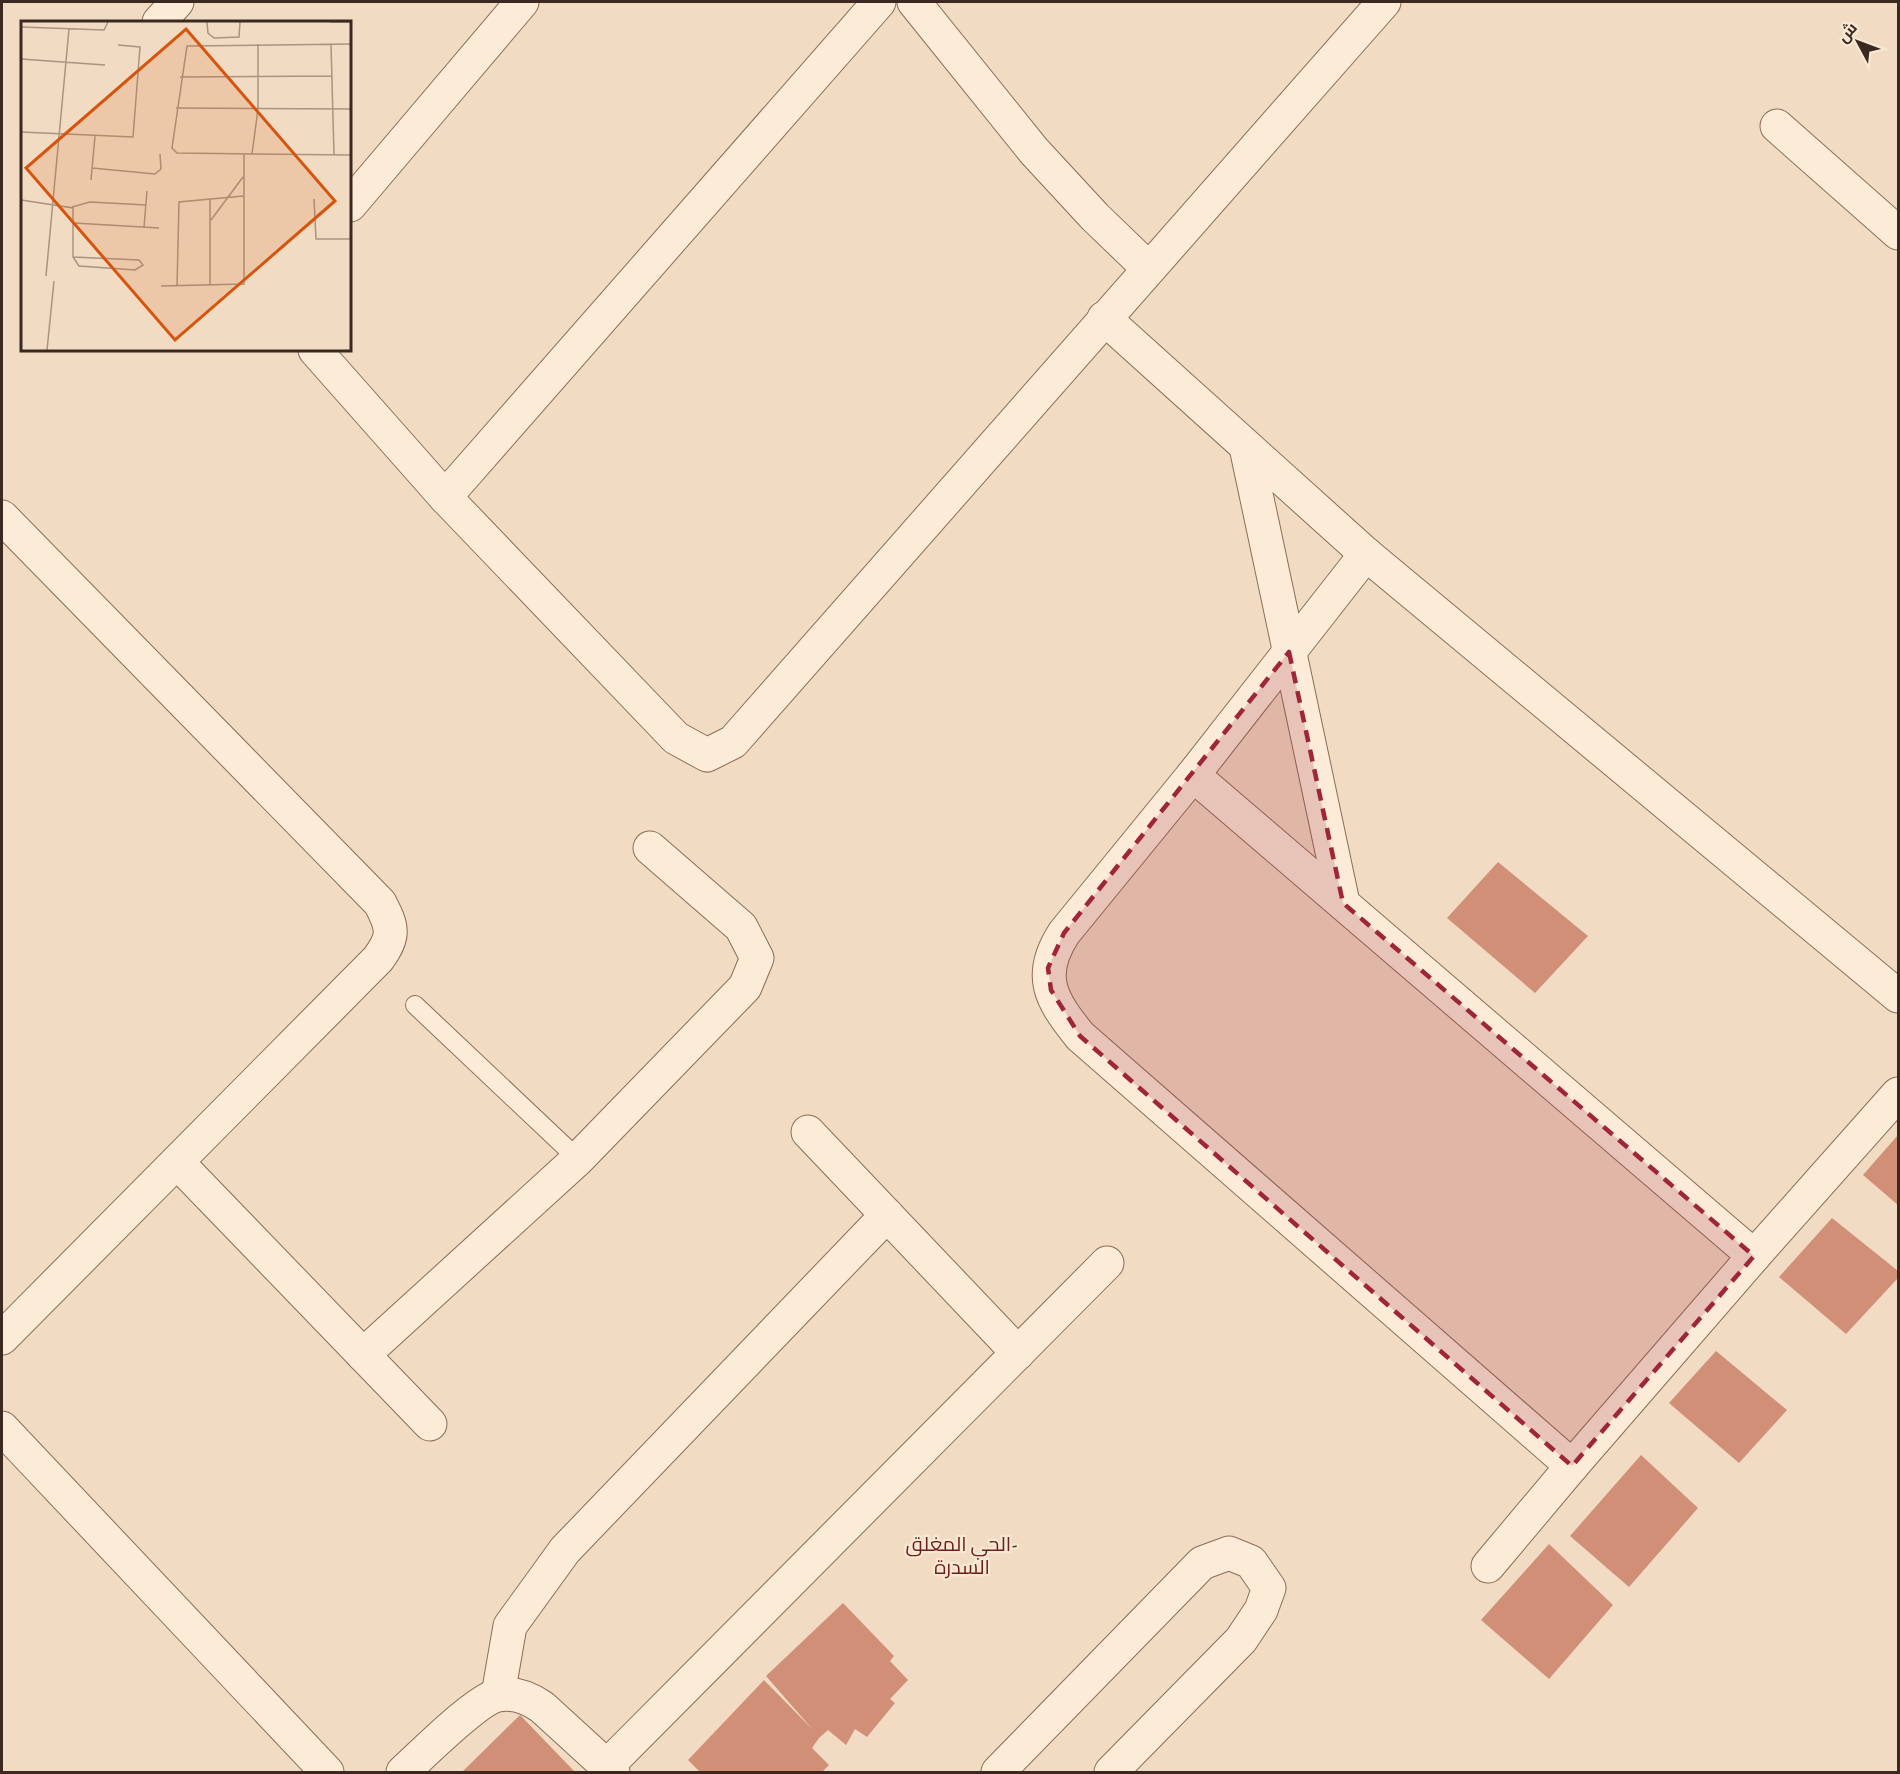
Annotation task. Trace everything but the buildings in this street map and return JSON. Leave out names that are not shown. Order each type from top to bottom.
[{"type":"street","points":[[160,21],[177,2]]},
{"type":"street","points":[[351,204],[522,2]]},
{"type":"street","points":[[445,497],[879,2]]},
{"type":"street","points":[[914,2],[1034,151],[1095,217],[1148,268]]},
{"type":"street","points":[[316,351],[445,497],[676,738],[707,755],[733,742],[1384,2]]},
{"type":"street","points":[[1777,126],[1899,233]]},
{"type":"street","points":[[1104,318],[1366,554],[1899,996]]},
{"type":"street","points":[[1246,447],[1343,903]]},
{"type":"street","points":[[2,517],[380,903],[390,922],[389,944],[378,959],[2,1338]]},
{"type":"street","points":[[1366,554],[1193,775],[1064,933],[1053,950],[1048,968],[1051,990],[1061,1012],[1080,1036],[1572,1466]]},
{"type":"street","points":[[1193,775],[1754,1257]]},
{"type":"street","points":[[363,1355],[578,1159],[745,987],[757,958],[741,927],[650,848]]},
{"type":"street","points":[[1488,1566],[1572,1466],[1899,1094]]},
{"type":"street","points":[[808,1132],[1018,1353]]},
{"type":"street","points":[[177,1162],[430,1424]]},
{"type":"street","points":[[498,1695],[510,1626],[565,1550],[887,1215]]},
{"type":"street","points":[[403,1773],[474,1709],[498,1695],[519,1696],[532,1700],[610,1769],[1107,1263]]},
{"type":"street","points":[[2,1428],[327,1773]]},
{"type":"street","points":[[998,1773],[1202,1563],[1229,1553],[1251,1562],[1269,1588],[1261,1610],[1241,1640],[1111,1773]]},
{"type":"lane","points":[[415,1005],[578,1159]]},
{"type":"highlighted area","points":[[1289,652],[1343,903],[1754,1256],[1572,1466],[1080,1036],[1051,990],[1048,968],[1064,933]]},
{"type":"district","name":"الحي المغلق- السدرة","points":[[962,1556]]}]
